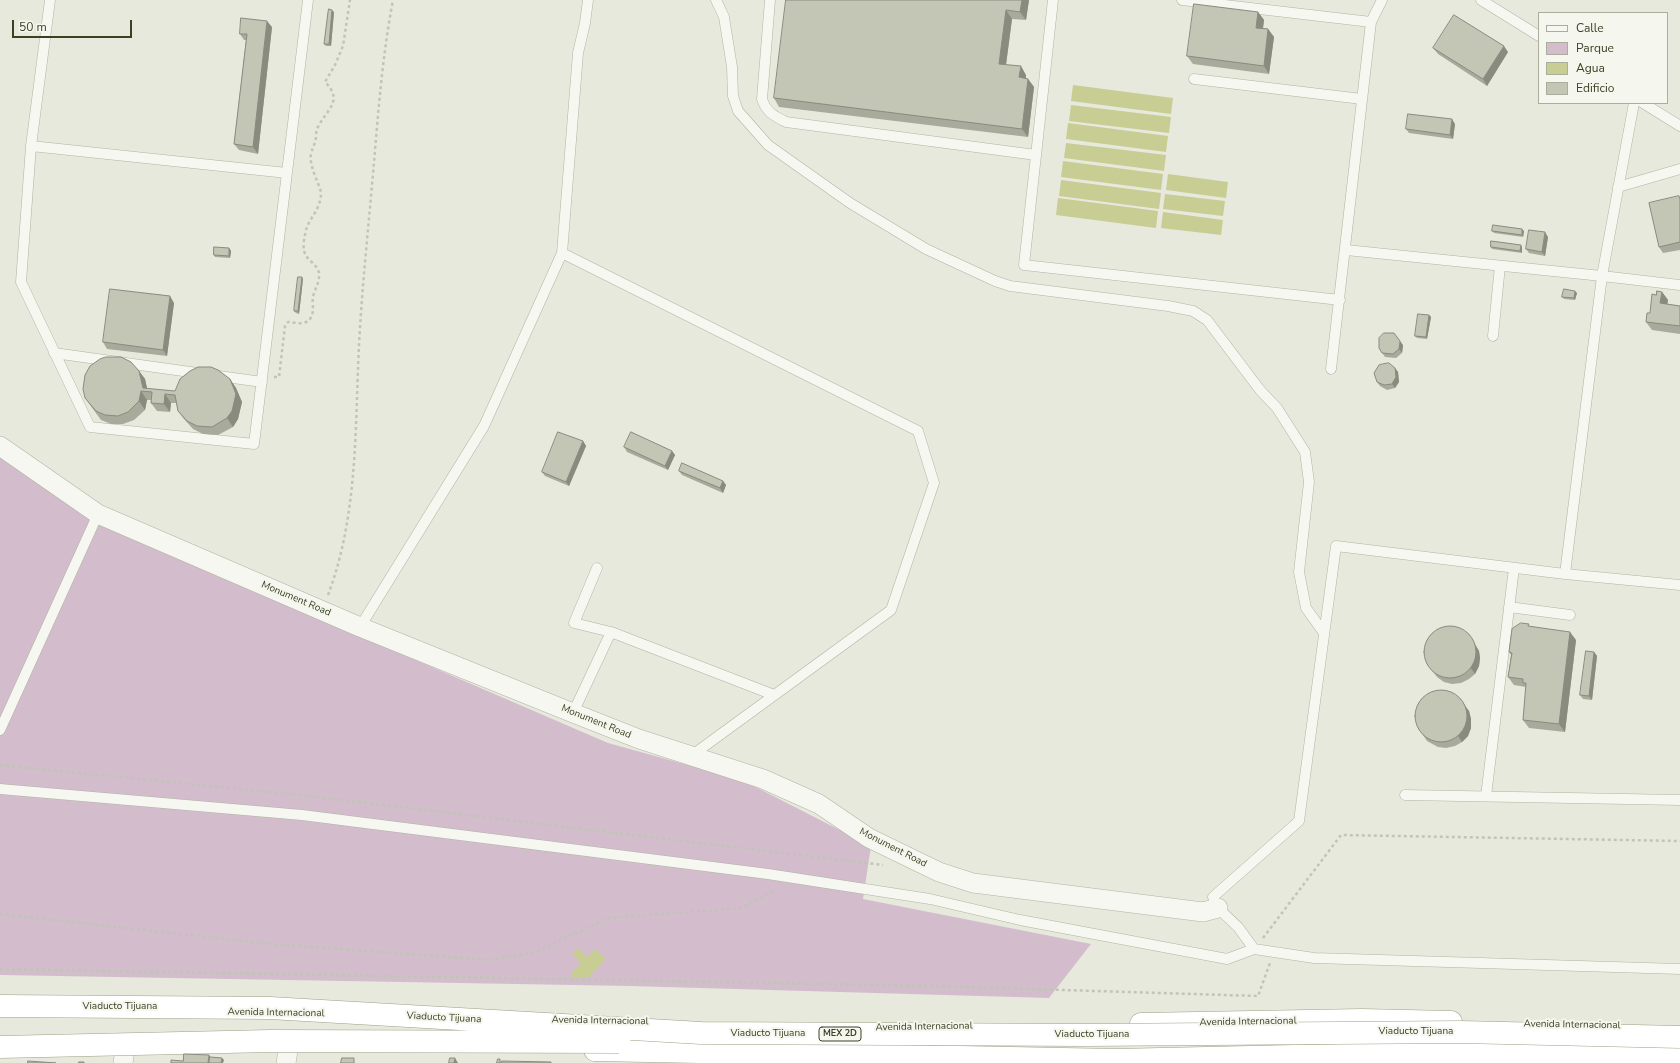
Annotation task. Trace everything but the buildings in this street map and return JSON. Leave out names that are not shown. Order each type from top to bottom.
[{"type":"highway","name":"Viaducto Tijuana","points":[[0,1006],[270,1008],[701,1033],[1087,1035],[1460,1032],[1680,1036]]},
{"type":"highway","name":"Avenida Internacional","points":[[0,1012],[215,1012],[885,1028],[1362,1020],[1680,1028]]},
{"type":"highway","name":"Viaducto Tijuana","points":[[0,1046],[286,1041],[1075,1046],[1461,1042],[1680,1047]]},
{"type":"highway","points":[[0,1046],[124,1053],[1116,1060],[1474,1052],[1680,1055]]},
{"type":"highway","points":[[1116,1060],[1164,1063]]},
{"type":"street","name":"Monument Road","points":[[0,446],[98,514],[360,627],[573,713],[639,739],[763,779],[819,804],[869,838],[939,872],[973,883],[1203,912],[1218,908]]},
{"type":"lane","points":[[50,0],[32,146],[21,282],[90,427],[254,444],[308,0]]},
{"type":"lane","points":[[360,627],[484,426],[562,253],[578,53],[585,24],[588,0]]},
{"type":"lane","points":[[716,0],[724,17],[732,67],[733,96],[738,111],[768,145],[850,203],[926,249],[1010,286],[1168,306],[1193,311],[1207,320],[1260,390],[1277,408],[1306,452],[1309,482],[1299,572],[1306,608],[1324,633]]},
{"type":"lane","points":[[770,0],[762,100],[765,108],[772,114],[786,122],[1036,155]]},
{"type":"lane","points":[[1053,0],[1024,265],[1340,300]]},
{"type":"lane","points":[[1182,0],[1371,22]]},
{"type":"lane","points":[[1331,369],[1346,250],[1371,22],[1382,0]]},
{"type":"lane","points":[[1481,0],[1538,35]]},
{"type":"lane","points":[[1194,79],[1362,99]]},
{"type":"lane","points":[[1564,574],[1602,276],[1634,104]]},
{"type":"lane","points":[[1645,104],[1680,126]]},
{"type":"lane","points":[[32,146],[287,173]]},
{"type":"lane","points":[[1618,187],[1680,169]]},
{"type":"lane","points":[[1346,250],[1680,285]]},
{"type":"lane","points":[[562,253],[918,431],[934,483],[891,610],[691,756]]},
{"type":"lane","points":[[1493,336],[1500,266]]},
{"type":"lane","points":[[54,353],[262,378]]},
{"type":"lane","points":[[0,730],[98,514]]},
{"type":"lane","points":[[1254,949],[1238,927],[1218,908],[1214,897],[1299,821],[1336,546],[1564,574],[1680,585]]},
{"type":"lane","points":[[597,568],[574,623],[611,632],[774,695]]},
{"type":"lane","points":[[1486,796],[1514,568]]},
{"type":"lane","points":[[1509,607],[1570,615]]},
{"type":"lane","points":[[573,713],[611,632]]},
{"type":"lane","points":[[0,789],[302,815],[796,878],[930,899],[1020,920],[1227,959],[1254,949],[1314,958],[1680,969]]},
{"type":"lane","points":[[1405,795],[1680,800]]},
{"type":"path","points":[[262,378],[279,377],[285,326],[288,322],[305,323],[310,320],[312,315],[313,297],[319,280],[319,272],[316,266],[307,257],[304,250],[305,233],[307,226],[320,204],[321,192],[311,160],[311,152],[316,142],[317,129],[334,101],[333,93],[325,82],[335,65],[343,46],[350,0]]},
{"type":"path","points":[[323,611],[336,574],[346,536],[351,499],[360,326],[367,240],[378,116],[394,0]]},
{"type":"path","points":[[0,765],[300,795],[886,866]]},
{"type":"path","points":[[1254,949],[1341,835],[1680,841]]},
{"type":"path","points":[[0,914],[272,944],[489,960],[536,952],[608,918],[742,908],[796,878]]},
{"type":"path","points":[[0,969],[933,986],[1258,996],[1274,952]]},
{"type":"green space","points":[[0,451],[112,529],[608,743],[742,780],[871,846],[863,899],[1091,944],[1049,998],[630,986],[0,975]]},
{"type":"water","points":[[1073,85],[1173,98],[1171,114],[1071,101]]},
{"type":"water","points":[[1071,105],[1171,117],[1169,133],[1069,121]]},
{"type":"water","points":[[1068,123],[1168,136],[1166,152],[1066,139]]},
{"type":"water","points":[[1066,143],[1166,155],[1164,171],[1064,158]]},
{"type":"water","points":[[1063,161],[1163,174],[1161,190],[1061,177]]},
{"type":"water","points":[[1168,174],[1228,182],[1226,198],[1166,190]]},
{"type":"water","points":[[1061,180],[1161,193],[1159,209],[1059,196]]},
{"type":"water","points":[[1165,194],[1225,201],[1223,216],[1163,209]]},
{"type":"water","points":[[1058,198],[1158,211],[1156,228],[1056,215]]},
{"type":"water","points":[[1163,212],[1223,220],[1221,235],[1161,228]]},
{"type":"water","points":[[578,948],[587,957],[595,949],[606,959],[588,978],[572,978],[572,972],[581,963],[572,954]]}]
